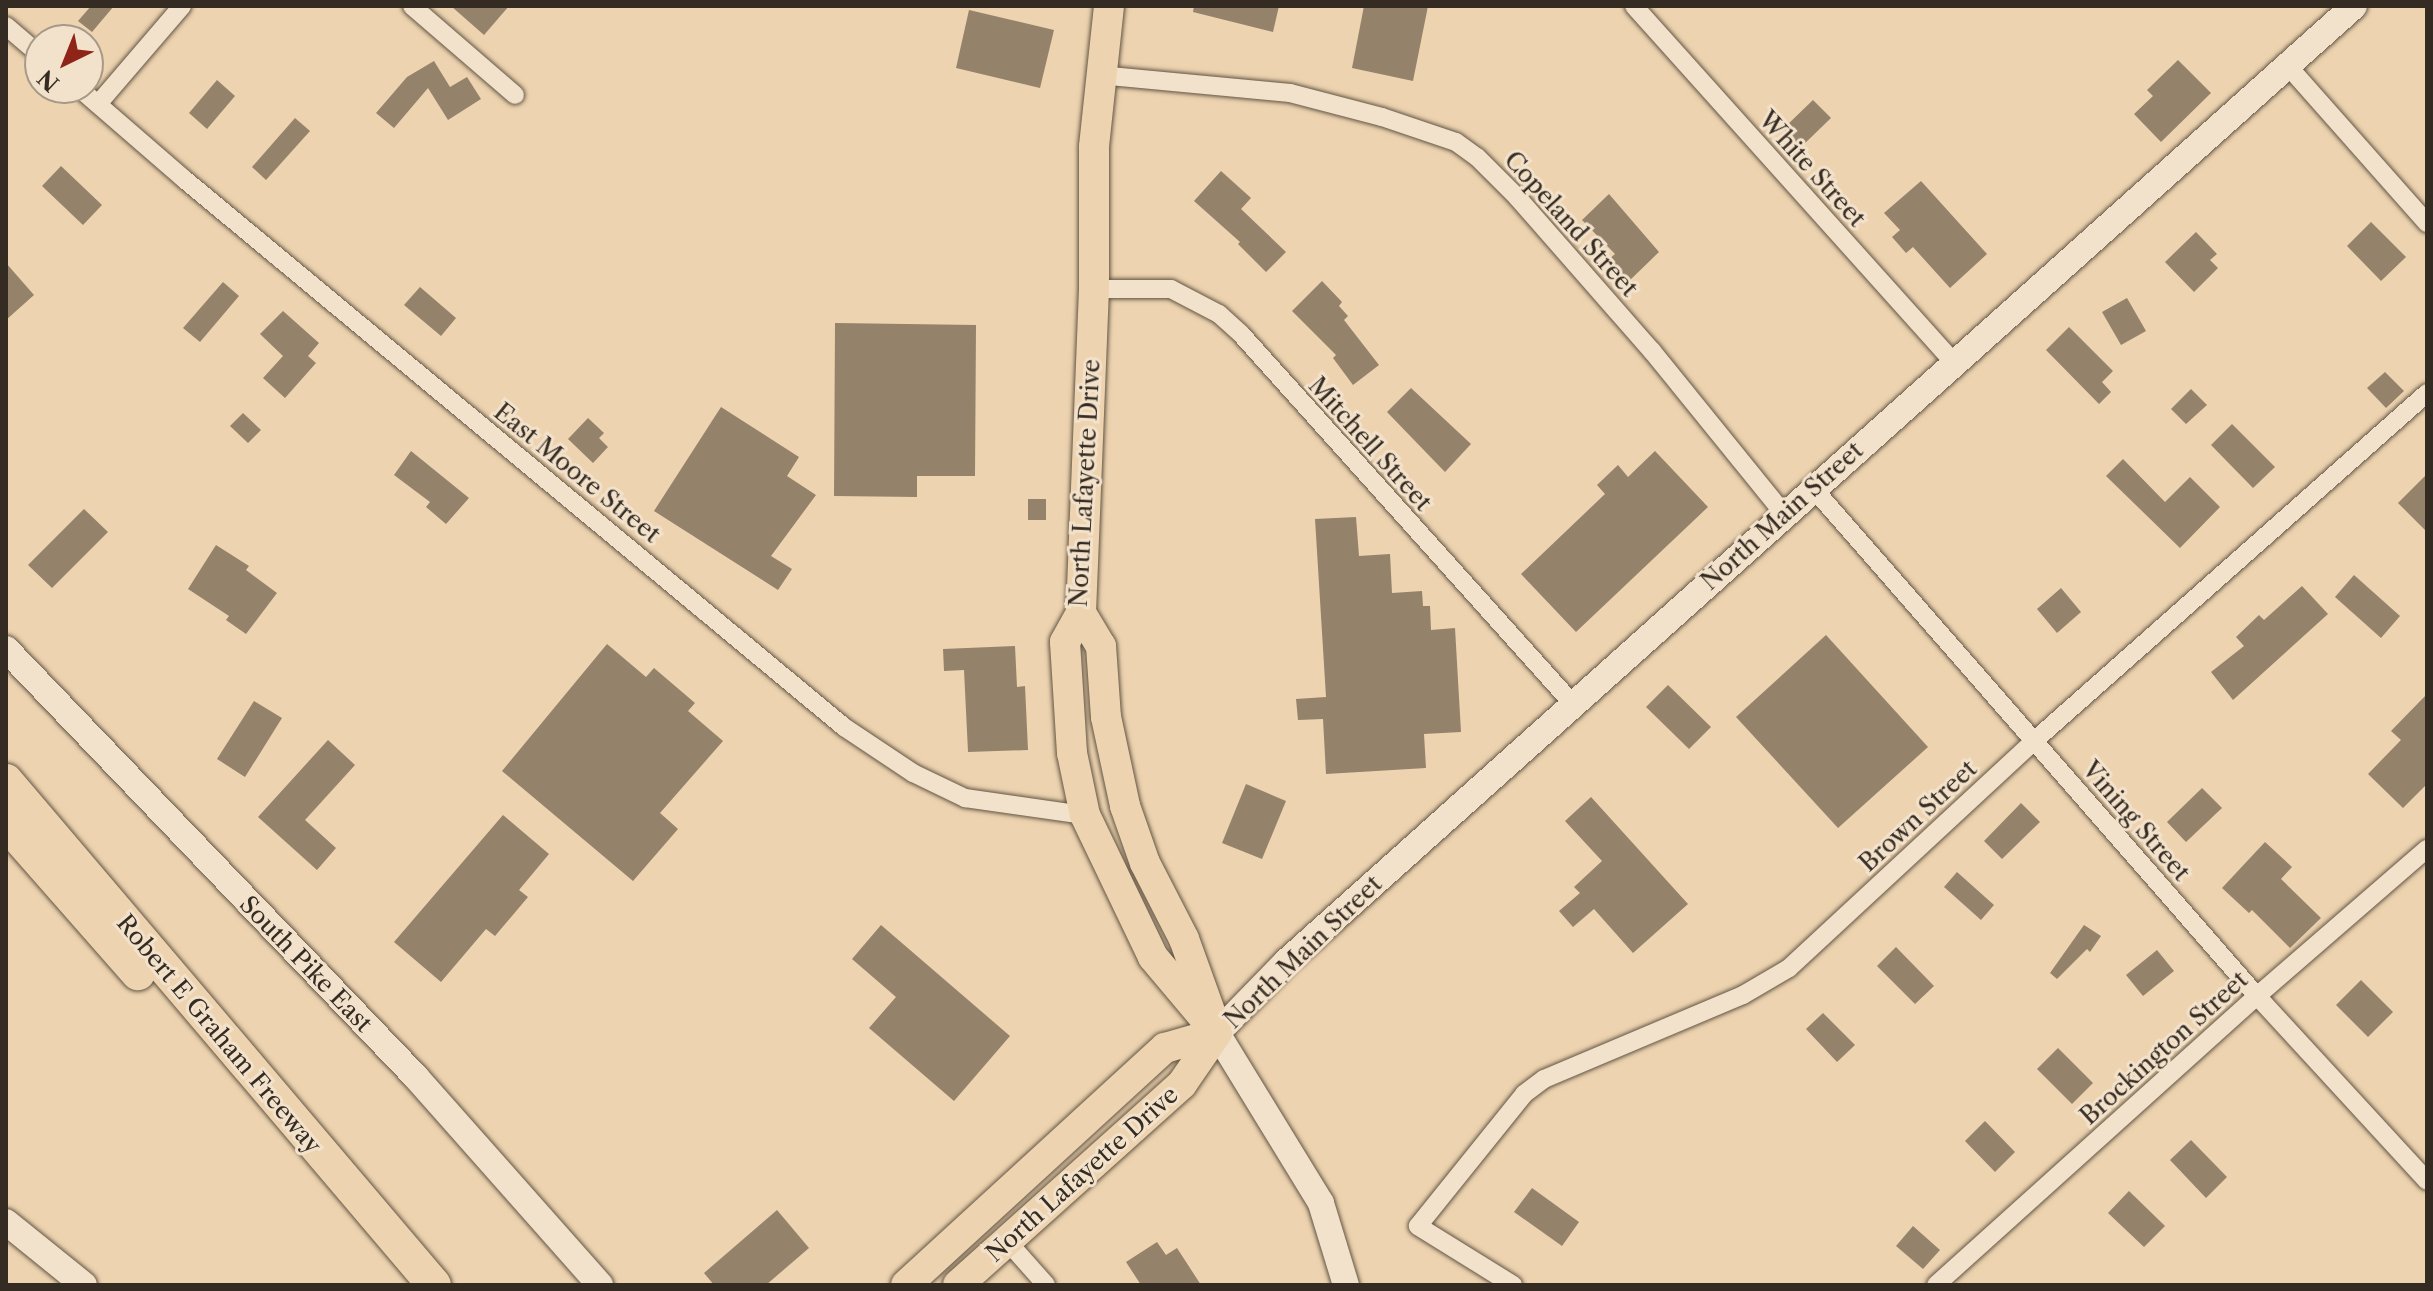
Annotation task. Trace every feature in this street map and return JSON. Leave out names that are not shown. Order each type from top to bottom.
[{"type":"highway","name":"Robert E Graham Freeway","points":[[6,781],[212,1042],[310,1156],[434,1285]]},
{"type":"highway","name":"Robert E Graham Freeway","points":[[6,823],[212,1042]]},
{"type":"highway","name":"Robert E Graham Freeway","points":[[310,1156],[405,1285]]},
{"type":"main road","name":"North Lafayette Drive","points":[[958,1285],[1182,1084],[1217,1033],[1153,957],[1085,815],[1072,753],[1065,642],[1081,613],[1094,289],[1092,210],[1099,75],[1109,6]]},
{"type":"main road","name":"North Main Street","points":[[1217,1033],[1286,962],[2354,6]]},
{"type":"main road","points":[[1081,613],[1101,646],[1106,717],[1125,806],[1145,863],[1184,939],[1217,1033],[1321,1203],[1346,1285]]},
{"type":"main road","name":"South Pike East","points":[[6,649],[416,1077],[600,1285]]},
{"type":"main road","points":[[906,1285],[1165,1048],[1217,1033]]},
{"type":"main road","points":[[6,1222],[84,1285]]},
{"type":"street","points":[[104,97],[182,6]]},
{"type":"street","points":[[412,6],[515,95]]},
{"type":"street","name":"White Street","points":[[1634,6],[1954,363]]},
{"type":"street","points":[[6,26],[24,41]]},
{"type":"street","points":[[2288,66],[2427,223]]},
{"type":"street","name":"Copeland Street","points":[[1099,75],[1290,93],[1382,117],[1456,142],[1477,157],[1527,208],[1652,351],[1784,514]]},
{"type":"street","name":"East Moore Street","points":[[98,104],[844,727],[913,773],[965,798],[1085,815]]},
{"type":"street","name":"Mitchell Street","points":[[1094,289],[1171,289],[1219,314],[1241,334],[1573,704]]},
{"type":"street","name":"Brown Street","points":[[1513,1285],[1418,1226],[1524,1094],[1544,1079],[1771,980],[1813,947],[2034,741],[2427,393]]},
{"type":"street","name":"Vining Street","points":[[1813,488],[2257,996],[2427,1181]]},
{"type":"street","name":"Brockington Street","points":[[1936,1285],[2257,996],[2427,849]]},
{"type":"street","points":[[1007,1241],[1046,1285]]},
{"type":"building","points":[[91,6],[114,6],[99,24],[82,24],[78,21]]},
{"type":"building","points":[[451,6],[509,6],[484,35]]},
{"type":"building","points":[[1194,6],[1279,6],[1273,32],[1193,12]]},
{"type":"building","points":[[1364,6],[1428,6],[1413,81],[1352,68]]},
{"type":"building","points":[[969,10],[1054,30],[1040,88],[956,68]]},
{"type":"building","points":[[2178,60],[2211,93],[2161,142],[2134,114],[2153,96],[2147,90]]},
{"type":"building","points":[[434,61],[450,87],[467,77],[481,99],[448,120],[428,88],[394,128],[376,113],[407,77]]},
{"type":"building","points":[[217,80],[235,96],[207,129],[189,113]]},
{"type":"building","points":[[1813,100],[1831,118],[1801,147],[1783,129]]},
{"type":"building","points":[[295,118],[310,131],[266,180],[252,167]]},
{"type":"building","points":[[61,166],[102,205],[83,225],[42,186]]},
{"type":"building","points":[[1221,171],[1251,198],[1241,209],[1286,252],[1266,272],[1238,244],[1240,242],[1194,201]]},
{"type":"building","points":[[1921,181],[1987,254],[1950,288],[1913,247],[1906,253],[1892,237],[1900,230],[1884,213]]},
{"type":"building","points":[[1609,194],[1659,252],[1628,282],[1607,261],[1615,254],[1582,220]]},
{"type":"building","points":[[2371,222],[2406,257],[2381,281],[2347,246]]},
{"type":"building","points":[[2196,232],[2217,254],[2210,260],[2218,268],[2194,292],[2165,262]]},
{"type":"building","points":[[6,263],[34,295],[6,320]]},
{"type":"building","points":[[1322,281],[1342,302],[1339,306],[1348,316],[1344,320],[1379,365],[1353,385],[1333,358],[1336,355],[1292,311]]},
{"type":"building","points":[[223,282],[239,296],[200,342],[183,328]]},
{"type":"building","points":[[420,287],[456,318],[441,336],[404,305]]},
{"type":"building","points":[[2127,298],[2146,331],[2121,345],[2102,312]]},
{"type":"building","points":[[283,311],[319,343],[308,356],[316,363],[285,398],[263,378],[283,356],[260,334]]},
{"type":"building","points":[[835,323],[976,325],[975,476],[917,476],[917,497],[834,496]]},
{"type":"building","points":[[2069,327],[2113,371],[2102,382],[2111,392],[2099,404],[2046,350]]},
{"type":"building","points":[[2385,372],[2404,391],[2386,408],[2367,388]]},
{"type":"building","points":[[1411,388],[1471,444],[1445,472],[1387,412]]},
{"type":"building","points":[[2191,389],[2207,405],[2186,424],[2171,409]]},
{"type":"building","points":[[721,407],[799,457],[787,476],[816,495],[771,556],[792,569],[778,590],[654,511]]},
{"type":"building","points":[[243,413],[261,430],[248,443],[230,426]]},
{"type":"building","points":[[588,418],[604,433],[599,438],[608,447],[593,463],[568,439]]},
{"type":"building","points":[[2232,424],[2275,467],[2253,488],[2211,445]]},
{"type":"building","points":[[411,451],[469,498],[446,524],[426,507],[430,502],[394,475]]},
{"type":"building","points":[[1655,451],[1708,507],[1576,632],[1521,574],[1605,494],[1597,485],[1618,465],[1628,477]]},
{"type":"building","points":[[2123,459],[2165,502],[2190,477],[2220,507],[2180,548],[2106,476]]},
{"type":"building","points":[[2427,474],[2427,532],[2398,503]]},
{"type":"building","points":[[1028,499],[1046,499],[1046,520],[1028,520]]},
{"type":"building","points":[[84,509],[108,532],[52,588],[28,565]]},
{"type":"building","points":[[1356,517],[1359,556],[1390,554],[1392,593],[1422,591],[1423,606],[1430,606],[1431,630],[1455,628],[1461,732],[1424,734],[1426,768],[1326,774],[1323,719],[1298,720],[1296,699],[1326,697],[1315,519]]},
{"type":"building","points":[[216,545],[249,566],[246,570],[277,593],[246,634],[226,620],[229,616],[188,589]]},
{"type":"building","points":[[2354,575],[2400,616],[2381,638],[2335,597]]},
{"type":"building","points":[[2302,586],[2328,614],[2233,700],[2211,672],[2244,646],[2236,637],[2259,615],[2264,620]]},
{"type":"building","points":[[2061,588],[2081,612],[2057,633],[2037,609]]},
{"type":"building","points":[[1826,635],[1928,747],[1838,828],[1736,717]]},
{"type":"building","points":[[607,644],[646,677],[654,668],[695,703],[688,711],[723,741],[660,813],[678,829],[633,881],[502,771]]},
{"type":"building","points":[[1015,646],[1017,687],[1025,686],[1028,750],[968,752],[964,670],[944,671],[943,649]]},
{"type":"building","points":[[1668,685],[1711,727],[1689,749],[1646,707]]},
{"type":"building","points":[[2427,694],[2427,784],[2403,808],[2368,774],[2401,740],[2391,731]]},
{"type":"building","points":[[254,701],[282,718],[245,777],[217,759]]},
{"type":"building","points":[[328,740],[355,765],[305,820],[336,848],[317,870],[258,817]]},
{"type":"building","points":[[1246,784],[1286,801],[1262,859],[1222,843]]},
{"type":"building","points":[[2202,788],[2222,808],[2186,842],[2167,822]]},
{"type":"building","points":[[1591,797],[1688,904],[1633,953],[1594,909],[1573,927],[1559,911],[1580,893],[1574,887],[1602,861],[1565,821]]},
{"type":"building","points":[[2021,803],[2040,822],[2002,859],[1984,841]]},
{"type":"building","points":[[503,815],[549,854],[519,890],[528,897],[495,936],[486,929],[441,982],[394,942]]},
{"type":"building","points":[[2265,842],[2292,867],[2281,879],[2321,918],[2290,948],[2252,910],[2249,913],[2222,888]]},
{"type":"building","points":[[1957,872],[1994,905],[1981,920],[1944,887]]},
{"type":"building","points":[[881,925],[1010,1036],[954,1101],[869,1028],[896,997],[852,959]]},
{"type":"building","points":[[2084,925],[2101,936],[2090,952],[2087,949],[2057,979],[2050,973]]},
{"type":"building","points":[[1896,947],[1934,986],[1915,1004],[1877,966]]},
{"type":"building","points":[[2157,950],[2174,971],[2143,996],[2126,975]]},
{"type":"building","points":[[2361,980],[2393,1012],[2368,1037],[2336,1005]]},
{"type":"building","points":[[1823,1013],[1855,1045],[1837,1062],[1806,1029]]},
{"type":"building","points":[[2058,1048],[2093,1083],[2072,1104],[2037,1069]]},
{"type":"building","points":[[1985,1121],[2015,1152],[1995,1172],[1965,1141]]},
{"type":"building","points":[[2191,1140],[2227,1177],[2206,1198],[2170,1160]]},
{"type":"building","points":[[1532,1188],[1579,1222],[1562,1246],[1514,1212]]},
{"type":"building","points":[[2129,1191],[2165,1226],[2144,1247],[2108,1213]]},
{"type":"building","points":[[777,1210],[809,1248],[766,1285],[714,1285],[704,1273]]},
{"type":"building","points":[[1913,1226],[1940,1250],[1923,1269],[1896,1246]]},
{"type":"building","points":[[1157,1242],[1166,1255],[1177,1248],[1201,1285],[1141,1285],[1126,1262]]}]
